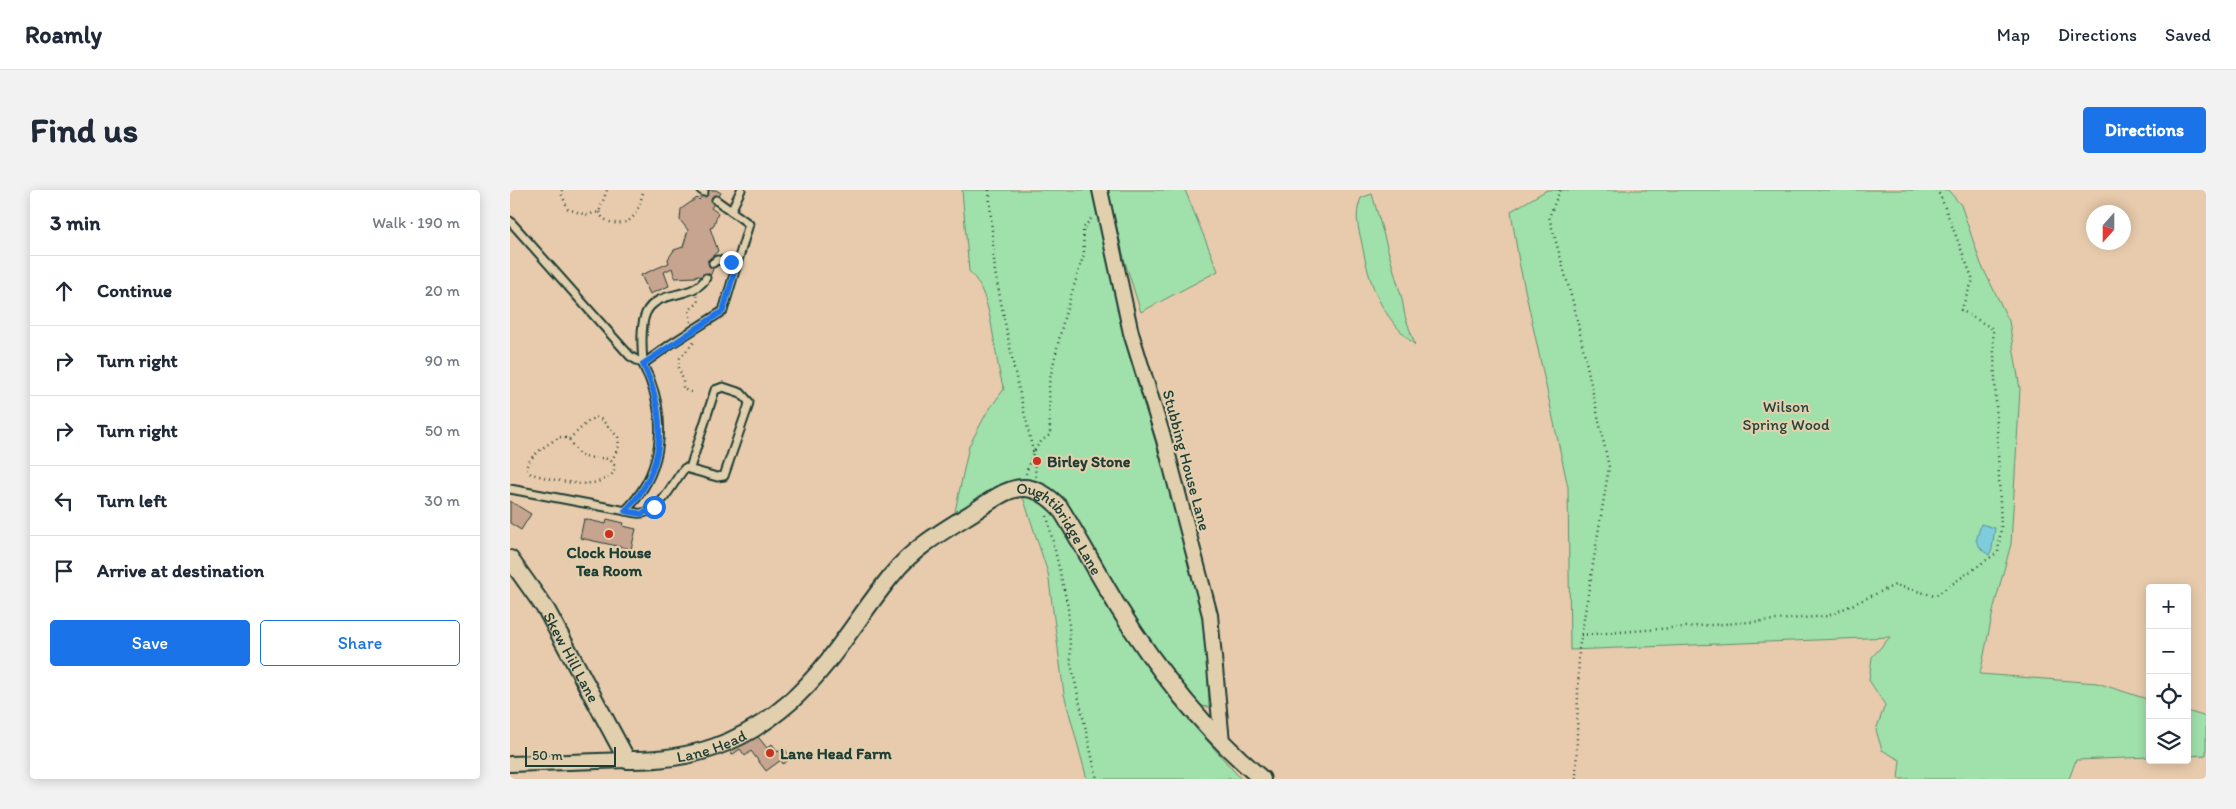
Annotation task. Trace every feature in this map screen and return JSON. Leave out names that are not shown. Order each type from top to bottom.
[{"type":"street","name":"Stubbing House Lane","points":[[1100,190],[1131,333],[1164,440],[1210,615],[1222,742]]},
{"type":"street","name":"Oughtibridge Lane","points":[[761,724],[791,701],[820,670],[892,574],[909,556],[997,496],[1012,489],[1037,491],[1060,508],[1118,607],[1154,660],[1222,742],[1262,779]]},
{"type":"street","name":"Skew Hill Lane","points":[[510,559],[546,611],[628,760]]},
{"type":"street","name":"Lane Head","points":[[628,760],[684,757],[727,742],[761,724]]},
{"type":"street","points":[[510,764],[628,760]]},
{"type":"lane","points":[[731,211],[741,190]]},
{"type":"lane","points":[[643,364],[723,311],[749,224],[716,200]]},
{"type":"lane","points":[[510,221],[630,356],[643,364]]},
{"type":"lane","points":[[713,263],[718,260],[737,263]]},
{"type":"lane","points":[[625,511],[639,498],[655,468],[657,454],[659,432],[656,402],[651,381],[643,364],[644,320],[646,312],[663,299],[698,288],[706,278]]},
{"type":"lane","points":[[510,489],[642,514],[650,511],[662,499],[685,468],[717,477],[724,476],[727,472],[748,407],[749,402],[741,393],[723,387],[715,390],[690,468]]},
{"type":"path","points":[[562,190],[561,194],[568,209],[586,215],[599,212]]},
{"type":"path","points":[[607,190],[599,212],[601,217],[607,221],[616,223],[629,220],[635,215],[644,190]]},
{"type":"path","points":[[989,190],[995,272],[1033,451],[1037,491],[1046,510],[1068,607],[1071,664],[1097,779]]},
{"type":"path","points":[[1560,190],[1549,217],[1574,306],[1609,467],[1579,649],[1576,779]]},
{"type":"path","points":[[1581,636],[1828,616],[1895,585],[1935,596],[1998,552],[2001,528],[1993,329],[1961,310],[1973,280],[1940,195],[1936,190]]},
{"type":"path","points":[[1037,491],[1025,479],[1033,451],[1042,439],[1050,435],[1049,383],[1064,318],[1084,254],[1083,229],[1094,215],[1105,214]]},
{"type":"path","points":[[569,439],[590,420],[596,417],[602,420],[618,437],[619,446],[611,462]]},
{"type":"path","points":[[560,437],[569,439],[575,451],[583,457],[589,459],[608,459],[614,465],[614,472],[609,479],[590,485],[532,474],[526,468],[526,464],[549,444],[560,437]]},
{"type":"green space","points":[[962,190],[1093,190],[1124,333],[1205,614],[1209,707],[1173,702],[1241,779],[1087,779],[1064,694],[1048,573],[1017,479],[992,490],[954,516],[969,446],[986,414],[1004,389],[984,295],[969,271]]},
{"type":"green space","points":[[1108,190],[1185,190],[1218,271],[1141,312],[1125,262]]},
{"type":"green space","name":"Wilson Spring Wood","points":[[1547,190],[1948,190],[1961,205],[1981,264],[2009,321],[2020,389],[2011,544],[1994,607],[1980,674],[2097,683],[2146,699],[2146,757],[2076,760],[2069,779],[1898,779],[1900,760],[1882,750],[1876,730],[1885,705],[1869,680],[1872,657],[1890,637],[1570,650],[1568,487],[1519,262],[1511,211]]},
{"type":"green space","points":[[1372,194],[1402,299],[1405,316],[1415,345],[1403,334],[1385,311],[1373,287],[1365,260],[1357,216],[1361,198]]},
{"type":"green space","points":[[2191,712],[2206,717],[2206,755],[2191,756]]},
{"type":"water","points":[[1981,524],[1995,528],[1992,549],[1989,555],[1982,550],[1976,541]]},
{"type":"building","points":[[706,190],[716,190],[721,193],[711,208],[718,213],[713,227],[710,228],[718,251],[707,261],[715,264],[709,279],[696,275],[696,277],[675,278],[672,268],[664,272],[669,286],[650,294],[641,275],[669,263],[668,259],[674,250],[683,247],[688,230],[680,220],[681,209],[697,198],[699,200]]},
{"type":"building","points":[[510,501],[531,514],[521,530],[510,523]]},
{"type":"building","points":[[584,519],[606,524],[607,519],[624,523],[623,526],[636,529],[631,549],[580,538]]},
{"type":"building","name":"Lane Head Farm","points":[[755,733],[767,748],[772,744],[778,752],[784,748],[791,758],[783,764],[781,760],[766,771],[751,751],[745,756],[740,749],[732,755],[730,752]]},
{"type":"place","name":"Birley Stone","points":[[1037,461]]},
{"type":"place","name":"Clock House Tea Room","points":[[609,534]]},
{"type":"place","name":"Lane Head Farm","points":[[770,753]]},
{"type":"route","points":[[654,507],[642,514],[625,511],[639,498],[655,468],[657,454],[659,432],[656,402],[651,381],[643,364],[723,311],[737,263],[731,262]]}]
